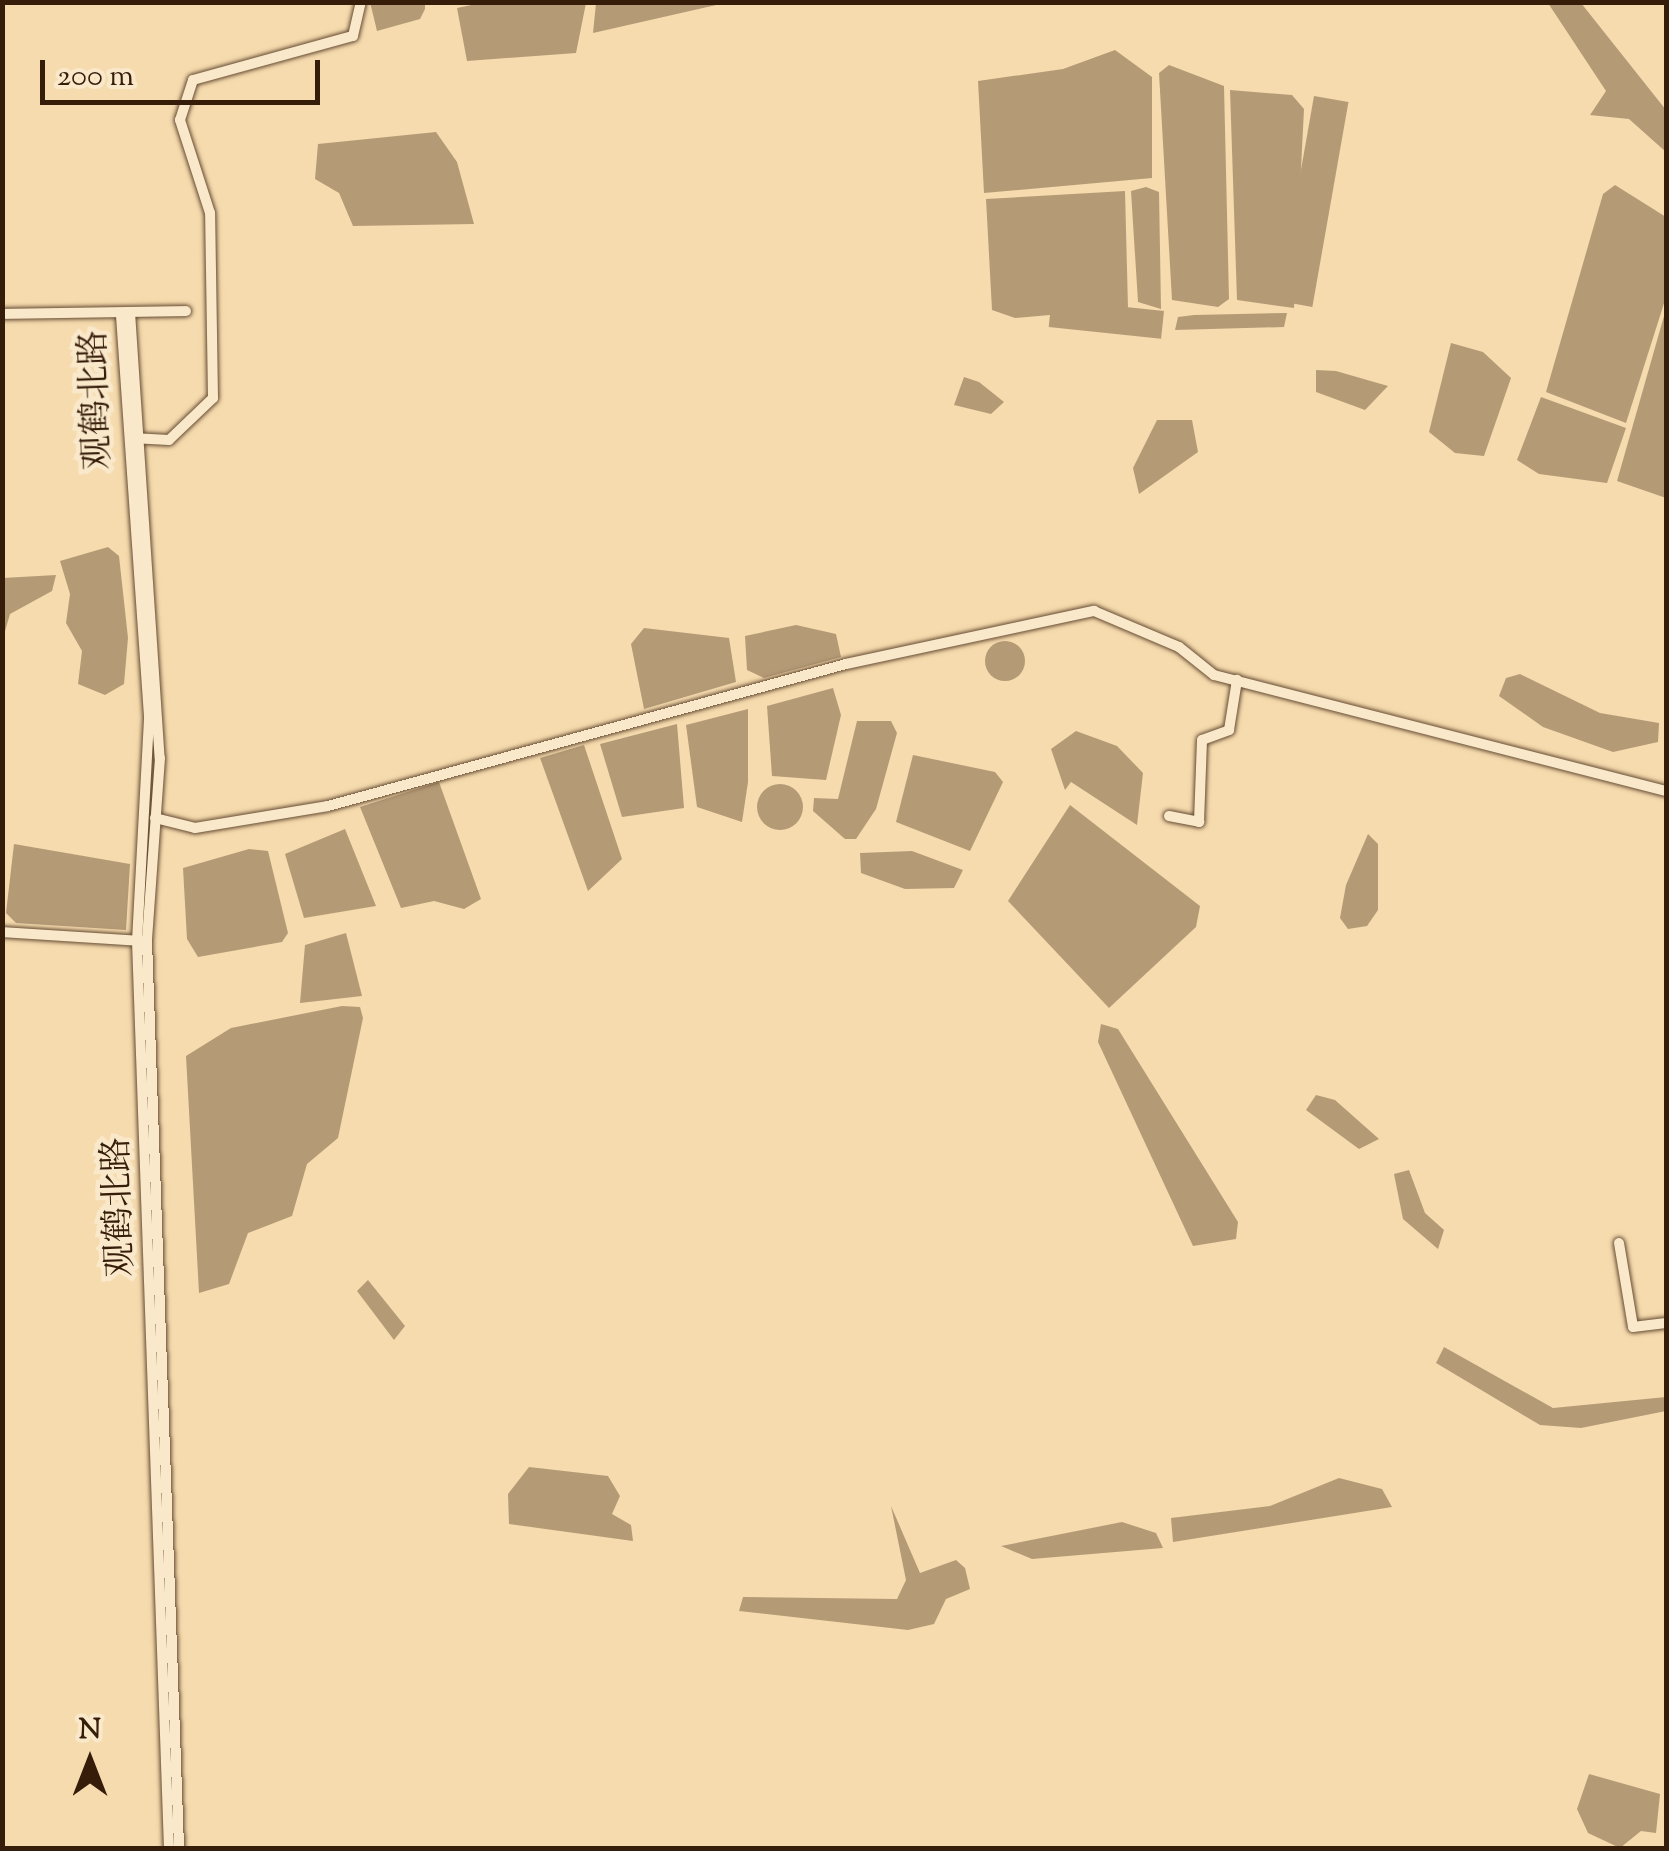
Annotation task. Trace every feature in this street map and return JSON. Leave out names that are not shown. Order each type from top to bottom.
[{"type":"street","points":[[130,438],[184,433],[213,398],[210,212],[180,120],[193,80],[353,36],[361,2]]},
{"type":"street","points":[[2,314],[186,311]]},
{"type":"street","name":"观鹤北路","points":[[130,438],[130,312],[120,313],[154,817],[142,941],[169,1848]]},
{"type":"street","points":[[154,817],[196,828],[328,806],[808,674],[1094,611],[1238,680],[1666,792]]},
{"type":"street","points":[[1168,816],[1199,822],[1202,740],[1229,730],[1238,680]]},
{"type":"street","points":[[2,932],[142,941]]},
{"type":"street","name":"观鹤北路","points":[[142,941],[178,1848]]},
{"type":"street","points":[[1619,1243],[1634,1327],[1666,1324]]},
{"type":"shaded area","points":[[370,2],[425,3],[425,9],[420,19],[377,31]]},
{"type":"shaded area","points":[[486,2],[586,3],[576,53],[467,61],[457,8]]},
{"type":"shaded area","points":[[596,2],[725,3],[593,33]]},
{"type":"shaded area","points":[[1548,3],[1581,3],[1666,110],[1666,152],[1629,119],[1590,115],[1606,91]]},
{"type":"shaded area","points":[[1115,50],[1152,77],[1152,178],[984,193],[978,81],[1063,69]]},
{"type":"shaded area","points":[[1169,65],[1224,86],[1229,299],[1218,307],[1172,300],[1159,73]]},
{"type":"shaded area","points":[[1230,90],[1292,95],[1304,109],[1294,308],[1237,300]]},
{"type":"shaded area","points":[[1314,96],[1348,102],[1312,307],[1278,301]]},
{"type":"shaded area","points":[[436,132],[457,162],[474,224],[353,226],[339,193],[315,179],[318,144]]},
{"type":"shaded area","points":[[1615,185],[1666,217],[1666,297],[1626,423],[1546,392],[1603,194]]},
{"type":"shaded area","points":[[1146,187],[1159,192],[1161,309],[1138,302],[1131,191]]},
{"type":"shaded area","points":[[1125,191],[1128,308],[1015,318],[992,310],[986,199]]},
{"type":"shaded area","points":[[1052,299],[1164,311],[1161,339],[1049,327]]},
{"type":"shaded area","points":[[1666,309],[1666,498],[1617,481]]},
{"type":"shaded area","points":[[1287,313],[1284,327],[1175,330],[1178,317]]},
{"type":"shaded area","points":[[1451,343],[1483,352],[1511,378],[1484,456],[1455,453],[1429,432]]},
{"type":"shaded area","points":[[1316,370],[1336,371],[1388,386],[1365,410],[1316,392]]},
{"type":"shaded area","points":[[964,377],[979,382],[1004,402],[991,414],[954,405]]},
{"type":"shaded area","points":[[1541,397],[1626,428],[1607,483],[1539,474],[1517,460]]},
{"type":"shaded area","points":[[1157,420],[1192,420],[1198,452],[1139,494],[1133,468]]},
{"type":"shaded area","points":[[108,547],[119,556],[128,638],[124,684],[105,695],[78,684],[82,651],[66,623],[70,594],[60,561]]},
{"type":"shaded area","points":[[56,575],[52,591],[10,614],[3,638],[3,578]]},
{"type":"shaded area","points":[[796,625],[836,634],[841,657],[764,678],[747,670],[745,636]]},
{"type":"shaded area","points":[[644,628],[729,638],[736,682],[644,709],[631,644]]},
{"type":"shaded area","points":[[1005,641],[1019,647],[1025,661],[1019,675],[1005,681],[991,675],[985,661],[991,647]]},
{"type":"shaded area","points":[[1520,674],[1600,713],[1659,723],[1658,742],[1613,752],[1543,727],[1499,696],[1506,678]]},
{"type":"shaded area","points":[[833,688],[841,715],[826,780],[772,776],[767,706]]},
{"type":"shaded area","points":[[748,709],[748,782],[742,822],[697,807],[686,725]]},
{"type":"shaded area","points":[[857,721],[891,721],[897,733],[876,809],[856,839],[845,839],[813,811],[814,798],[838,799]]},
{"type":"shaded area","points":[[677,724],[684,808],[622,817],[600,744]]},
{"type":"shaded area","points":[[1076,731],[1117,746],[1143,773],[1137,825],[1071,782],[1065,790],[1051,749]]},
{"type":"shaded area","points":[[584,745],[622,859],[588,891],[540,758]]},
{"type":"shaded area","points":[[913,755],[995,772],[1003,782],[970,851],[896,822]]},
{"type":"shaded area","points":[[439,782],[481,899],[464,909],[434,901],[401,908],[360,807]]},
{"type":"shaded area","points":[[780,784],[796,791],[803,807],[796,823],[780,830],[764,823],[757,807],[764,791]]},
{"type":"shaded area","points":[[1070,805],[1200,906],[1196,927],[1109,1008],[1008,901]]},
{"type":"shaded area","points":[[345,829],[376,906],[304,918],[285,854]]},
{"type":"shaded area","points":[[1368,834],[1378,844],[1378,910],[1367,926],[1348,929],[1340,918],[1346,885]]},
{"type":"shaded area","points":[[14,844],[130,864],[126,930],[16,923],[6,913]]},
{"type":"shaded area","points":[[249,849],[268,851],[288,933],[282,942],[198,957],[187,939],[183,868]]},
{"type":"shaded area","points":[[912,851],[963,870],[954,888],[905,889],[861,873],[860,853]]},
{"type":"shaded area","points":[[346,933],[362,996],[300,1003],[305,945]]},
{"type":"shaded area","points":[[342,1006],[360,1007],[363,1018],[338,1138],[307,1164],[292,1216],[248,1233],[229,1284],[199,1293],[186,1056],[231,1028]]},
{"type":"shaded area","points":[[1101,1024],[1118,1029],[1238,1222],[1236,1239],[1193,1246],[1098,1042]]},
{"type":"shaded area","points":[[1316,1095],[1335,1100],[1379,1139],[1359,1149],[1306,1110]]},
{"type":"shaded area","points":[[1409,1170],[1425,1213],[1444,1230],[1438,1249],[1403,1219],[1394,1174]]},
{"type":"shaded area","points":[[368,1280],[405,1326],[394,1340],[357,1291]]},
{"type":"shaded area","points":[[1444,1347],[1553,1408],[1666,1397],[1666,1411],[1581,1428],[1540,1425],[1436,1363]]},
{"type":"shaded area","points":[[529,1467],[608,1476],[620,1496],[612,1514],[631,1525],[633,1541],[509,1524],[508,1494]]},
{"type":"shaded area","points":[[1339,1478],[1382,1489],[1392,1507],[1173,1542],[1171,1518],[1270,1506]]},
{"type":"shaded area","points":[[891,1506],[920,1573],[956,1560],[965,1568],[970,1589],[946,1599],[934,1624],[908,1630],[739,1611],[743,1597],[897,1599],[906,1580]]},
{"type":"shaded area","points":[[1122,1522],[1156,1533],[1163,1548],[1032,1559],[1001,1546]]},
{"type":"shaded area","points":[[1589,1774],[1660,1794],[1656,1833],[1641,1831],[1620,1848],[1588,1833],[1577,1809]]}]
